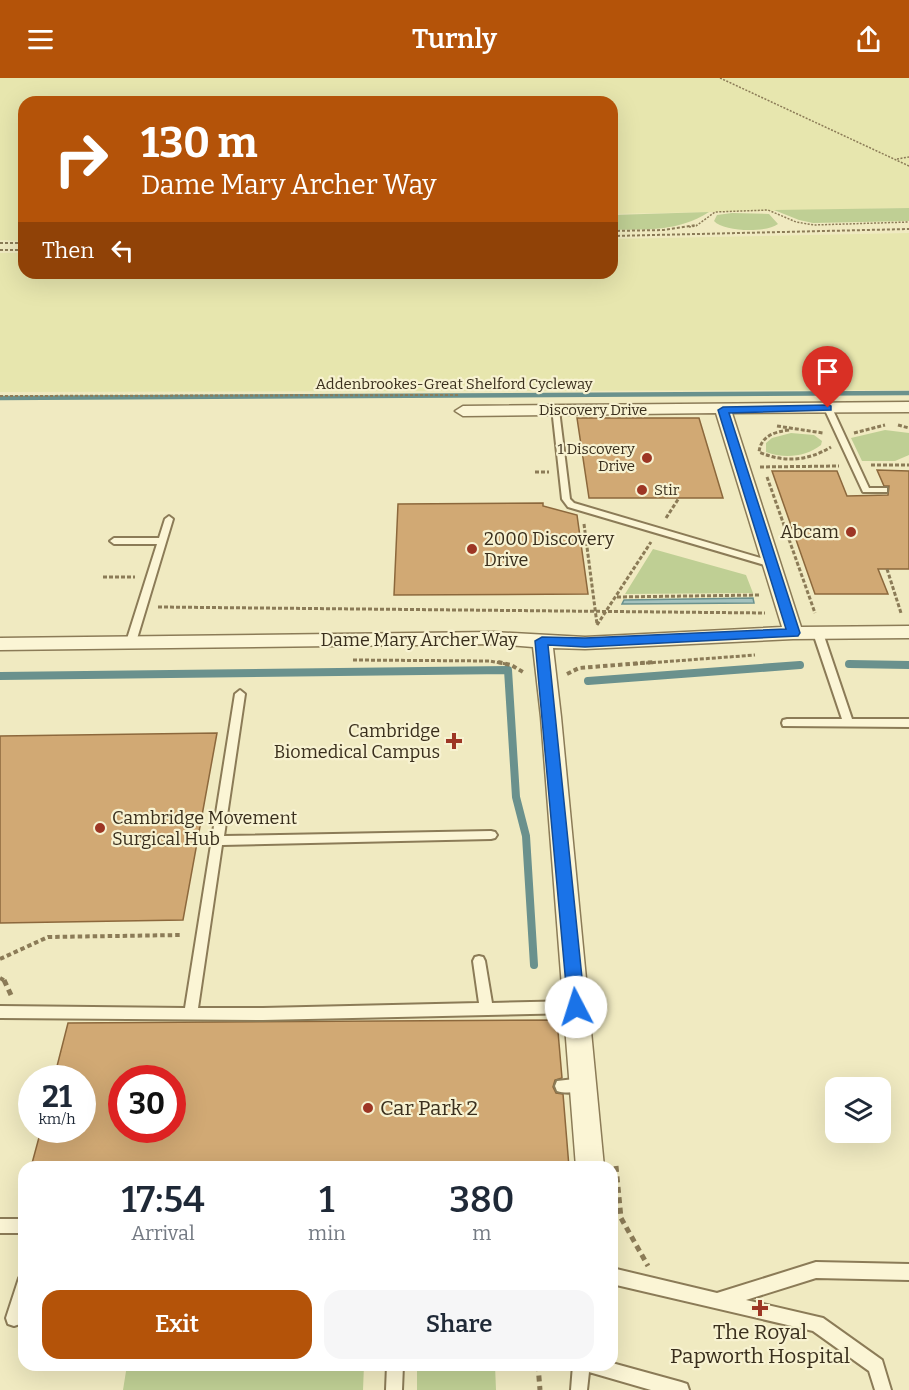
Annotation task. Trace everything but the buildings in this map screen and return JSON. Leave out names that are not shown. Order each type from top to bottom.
[{"type":"street","name":"Discovery Drive","points":[[463,403],[555,411],[909,407]]},
{"type":"street","points":[[723,410],[794,633]]},
{"type":"street","name":"Dame Mary Archer Way","points":[[0,644],[488,638],[585,643],[794,633],[909,632]]},
{"type":"street","points":[[542,641],[576,1007],[572,1085],[589,1161]]},
{"type":"lane","points":[[828,408],[866,490],[884,490]]},
{"type":"lane","points":[[555,411],[566,499],[571,505],[771,564]]},
{"type":"lane","points":[[131,642],[169,519]]},
{"type":"lane","points":[[114,541],[162,541]]},
{"type":"lane","points":[[818,633],[848,722]]},
{"type":"lane","points":[[191,1013],[240,694]]},
{"type":"lane","points":[[787,723],[909,723]]},
{"type":"lane","points":[[218,841],[491,835]]},
{"type":"lane","points":[[479,961],[486,1008]]},
{"type":"lane","points":[[0,1012],[263,1014],[576,1007]]},
{"type":"lane","points":[[0,1227],[18,1226]]},
{"type":"lane","points":[[716,1301],[816,1270],[909,1272]]},
{"type":"lane","points":[[618,1277],[817,1324],[876,1366],[883,1390]]},
{"type":"lane","points":[[14,1318],[18,1304]]},
{"type":"lane","points":[[394,1371],[394,1390]]},
{"type":"lane","points":[[579,1390],[581,1371]]},
{"type":"lane","points":[[612,1371],[681,1390]]},
{"type":"path","points":[[720,78],[909,166]]},
{"type":"path","points":[[896,160],[909,157]]},
{"type":"path","points":[[618,231],[663,230],[696,226],[715,212],[768,210],[796,222],[814,225],[909,222]]},
{"type":"path","points":[[618,236],[909,229]]},
{"type":"path","points":[[0,243],[18,243]]},
{"type":"path","points":[[0,250],[18,250]]},
{"type":"path","name":"Addenbrookes-Great Shelford Cycleway","points":[[0,396],[463,403]]},
{"type":"path","points":[[759,452],[782,460],[808,458],[821,454],[831,447],[830,441],[823,434],[809,408]]},
{"type":"path","points":[[774,425],[793,430],[841,435],[885,425],[909,428]]},
{"type":"path","points":[[759,452],[762,440],[769,435],[793,430]]},
{"type":"path","points":[[755,443],[815,613]]},
{"type":"path","points":[[741,467],[909,463]]},
{"type":"path","points":[[583,510],[597,625],[679,498]]},
{"type":"path","points":[[887,569],[901,613]]},
{"type":"path","points":[[103,577],[151,577]]},
{"type":"path","points":[[616,597],[759,595]]},
{"type":"path","points":[[142,606],[595,613],[826,613]]},
{"type":"path","points":[[890,613],[909,613]]},
{"type":"path","points":[[351,660],[490,661],[522,670],[527,677],[546,677],[565,676],[579,668],[759,655]]},
{"type":"path","points":[[0,959],[48,937],[181,935]]},
{"type":"path","points":[[538,1371],[540,1390]]},
{"type":"green space","points":[[0,78],[909,78],[909,208],[618,214],[618,96],[18,96],[18,241],[0,240]]},
{"type":"green space","points":[[909,208],[909,221],[813,223],[774,210]]},
{"type":"green space","points":[[709,212],[686,223],[650,229],[618,230],[618,215]]},
{"type":"green space","points":[[769,214],[778,224],[764,229],[745,230],[719,225],[714,221],[717,215]]},
{"type":"green space","points":[[909,233],[909,390],[0,392],[0,253],[18,253],[18,279],[618,279],[618,239]]},
{"type":"green space","points":[[885,430],[909,433],[909,455],[895,461],[862,461],[851,438]]},
{"type":"green space","points":[[791,433],[814,435],[822,441],[821,445],[795,456],[780,456],[766,452],[766,443],[772,438]]},
{"type":"green space","points":[[653,549],[746,575],[753,593],[625,594]]},
{"type":"green space","points":[[126,1371],[364,1371],[363,1390],[123,1390]]},
{"type":"green space","points":[[417,1371],[495,1371],[496,1390],[417,1390]]},
{"type":"water","points":[[753,598],[754,603],[622,604],[624,600]]},
{"type":"waterway","points":[[0,398],[909,393]]},
{"type":"waterway","points":[[849,664],[909,665]]},
{"type":"waterway","points":[[588,681],[800,665]]},
{"type":"waterway","points":[[0,676],[508,670],[516,797],[526,836],[534,965]]},
{"type":"place","name":"1 Discovery Drive","points":[[647,458]]},
{"type":"place","name":"Stir","points":[[642,490]]},
{"type":"place","name":"Abcam","points":[[851,532]]},
{"type":"place","name":"2000 Discovery Drive","points":[[472,549]]},
{"type":"place","name":"Cambridge Biomedical Campus","points":[[454,741]]},
{"type":"place","name":"Cambridge Movement Surgical Hub","points":[[100,828]]},
{"type":"place","name":"Car Park 2","points":[[368,1108]]},
{"type":"place","name":"The Royal Papworth Hospital","points":[[760,1308]]},
{"type":"route","points":[[576,1007],[542,641],[585,643],[794,633],[723,410],[828,408]]}]
